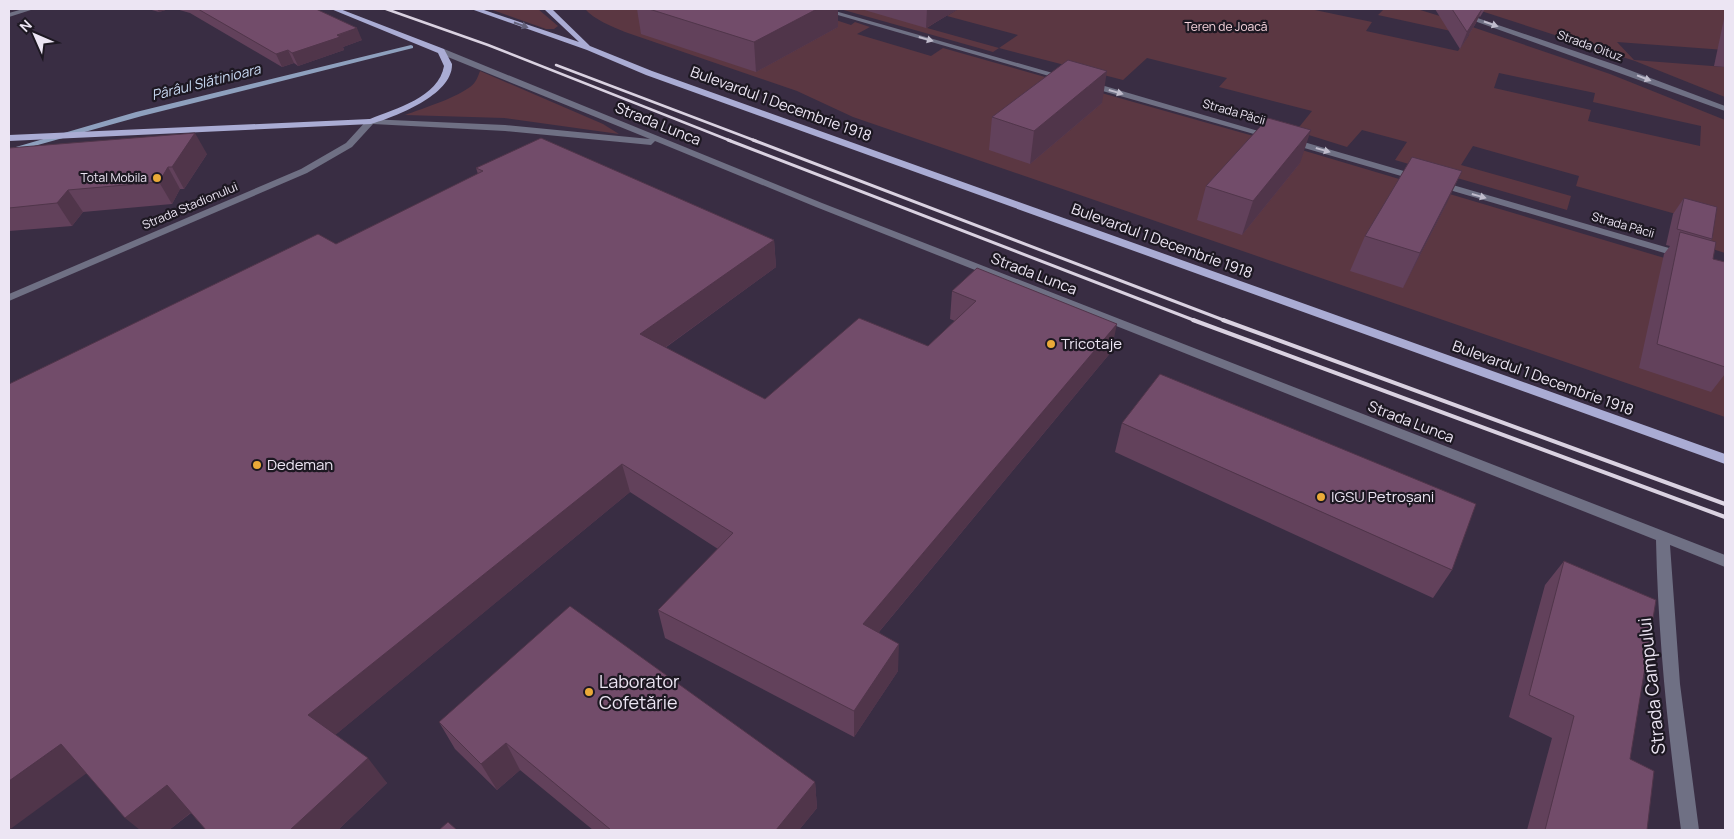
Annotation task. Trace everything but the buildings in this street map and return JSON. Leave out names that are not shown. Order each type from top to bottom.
[{"type":"main road","name":"Strada Lunca","points":[[334,9],[441,51]]},
{"type":"main road","name":"Bulevardul 1 Decembrie 1918","points":[[475,9],[590,48],[659,76],[1725,459]]},
{"type":"main road","name":"Bulevardul 1 Decembrie 1918","points":[[548,9],[590,48]]},
{"type":"main road","points":[[13,138],[371,121],[415,103],[437,86],[448,68],[446,59],[441,51]]},
{"type":"street","points":[[9,15],[30,9]]},
{"type":"street","name":"Strada Păcii","points":[[821,9],[1351,158],[1687,257]]},
{"type":"street","name":"Strada Oituz","points":[[1445,9],[1605,64],[1725,109]]},
{"type":"street","name":"Strada Lunca","points":[[441,51],[666,144],[1725,561]]},
{"type":"street","points":[[371,121],[505,128],[666,144]]},
{"type":"street","name":"Strada Stadionului","points":[[9,298],[304,171],[342,151],[360,137],[371,121]]},
{"type":"street","name":"Strada Campului","points":[[1663,537],[1666,636],[1690,830]]},
{"type":"green space","points":[[490,9],[538,9],[558,26],[554,29],[546,29]]},
{"type":"green space","points":[[585,9],[802,9],[851,25],[855,22],[870,27],[857,34],[931,56],[943,48],[1285,145],[1725,276],[1725,417],[853,117],[797,91],[625,32],[598,20]]},
{"type":"green space","points":[[840,9],[898,9],[939,20],[927,28],[999,48],[993,52]]},
{"type":"green space","name":"Teren de Joacă","points":[[958,9],[1310,9],[1372,22],[1366,31],[1458,51],[1469,35],[1378,15],[1384,9],[1417,9],[1610,74],[1725,120],[1725,253],[1703,246],[1708,223],[1576,186],[1579,176],[1473,146],[1461,165],[1571,196],[1567,210],[1395,160],[1407,142],[1362,130],[1347,147],[1296,131],[1312,111],[1219,87],[1227,78],[1147,58],[1123,80],[999,48],[1018,35],[947,16]],"holes":[[[1499,73],[1595,93],[1593,102],[1701,126],[1700,146],[1588,121],[1591,110],[1494,88]]]},
{"type":"green space","points":[[1475,9],[1725,9],[1725,50],[1617,42],[1634,60],[1725,67],[1725,97],[1635,61]]},
{"type":"green space","points":[[480,71],[603,124],[619,134],[504,118],[405,115],[463,92],[475,82]]},
{"type":"waterway","name":"Pârâul Slătinioara","points":[[9,151],[139,114],[411,47]]},
{"type":"railway","points":[[386,9],[488,45],[731,141]]},
{"type":"railway","points":[[556,65],[756,141]]},
{"type":"railway","points":[[728,140],[1196,321]]},
{"type":"railway","points":[[753,140],[1226,321]]},
{"type":"railway","points":[[1193,320],[1725,517]]},
{"type":"railway","points":[[1223,320],[1725,504]]},
{"type":"place","name":"Total Mobila","points":[[157,178]]},
{"type":"place","name":"Tricotaje","points":[[1051,344]]},
{"type":"place","name":"Dedeman","points":[[257,465]]},
{"type":"place","name":"IGSU Petroșani","points":[[1321,497]]},
{"type":"place","name":"Laborator Cofetărie","points":[[589,692]]}]
